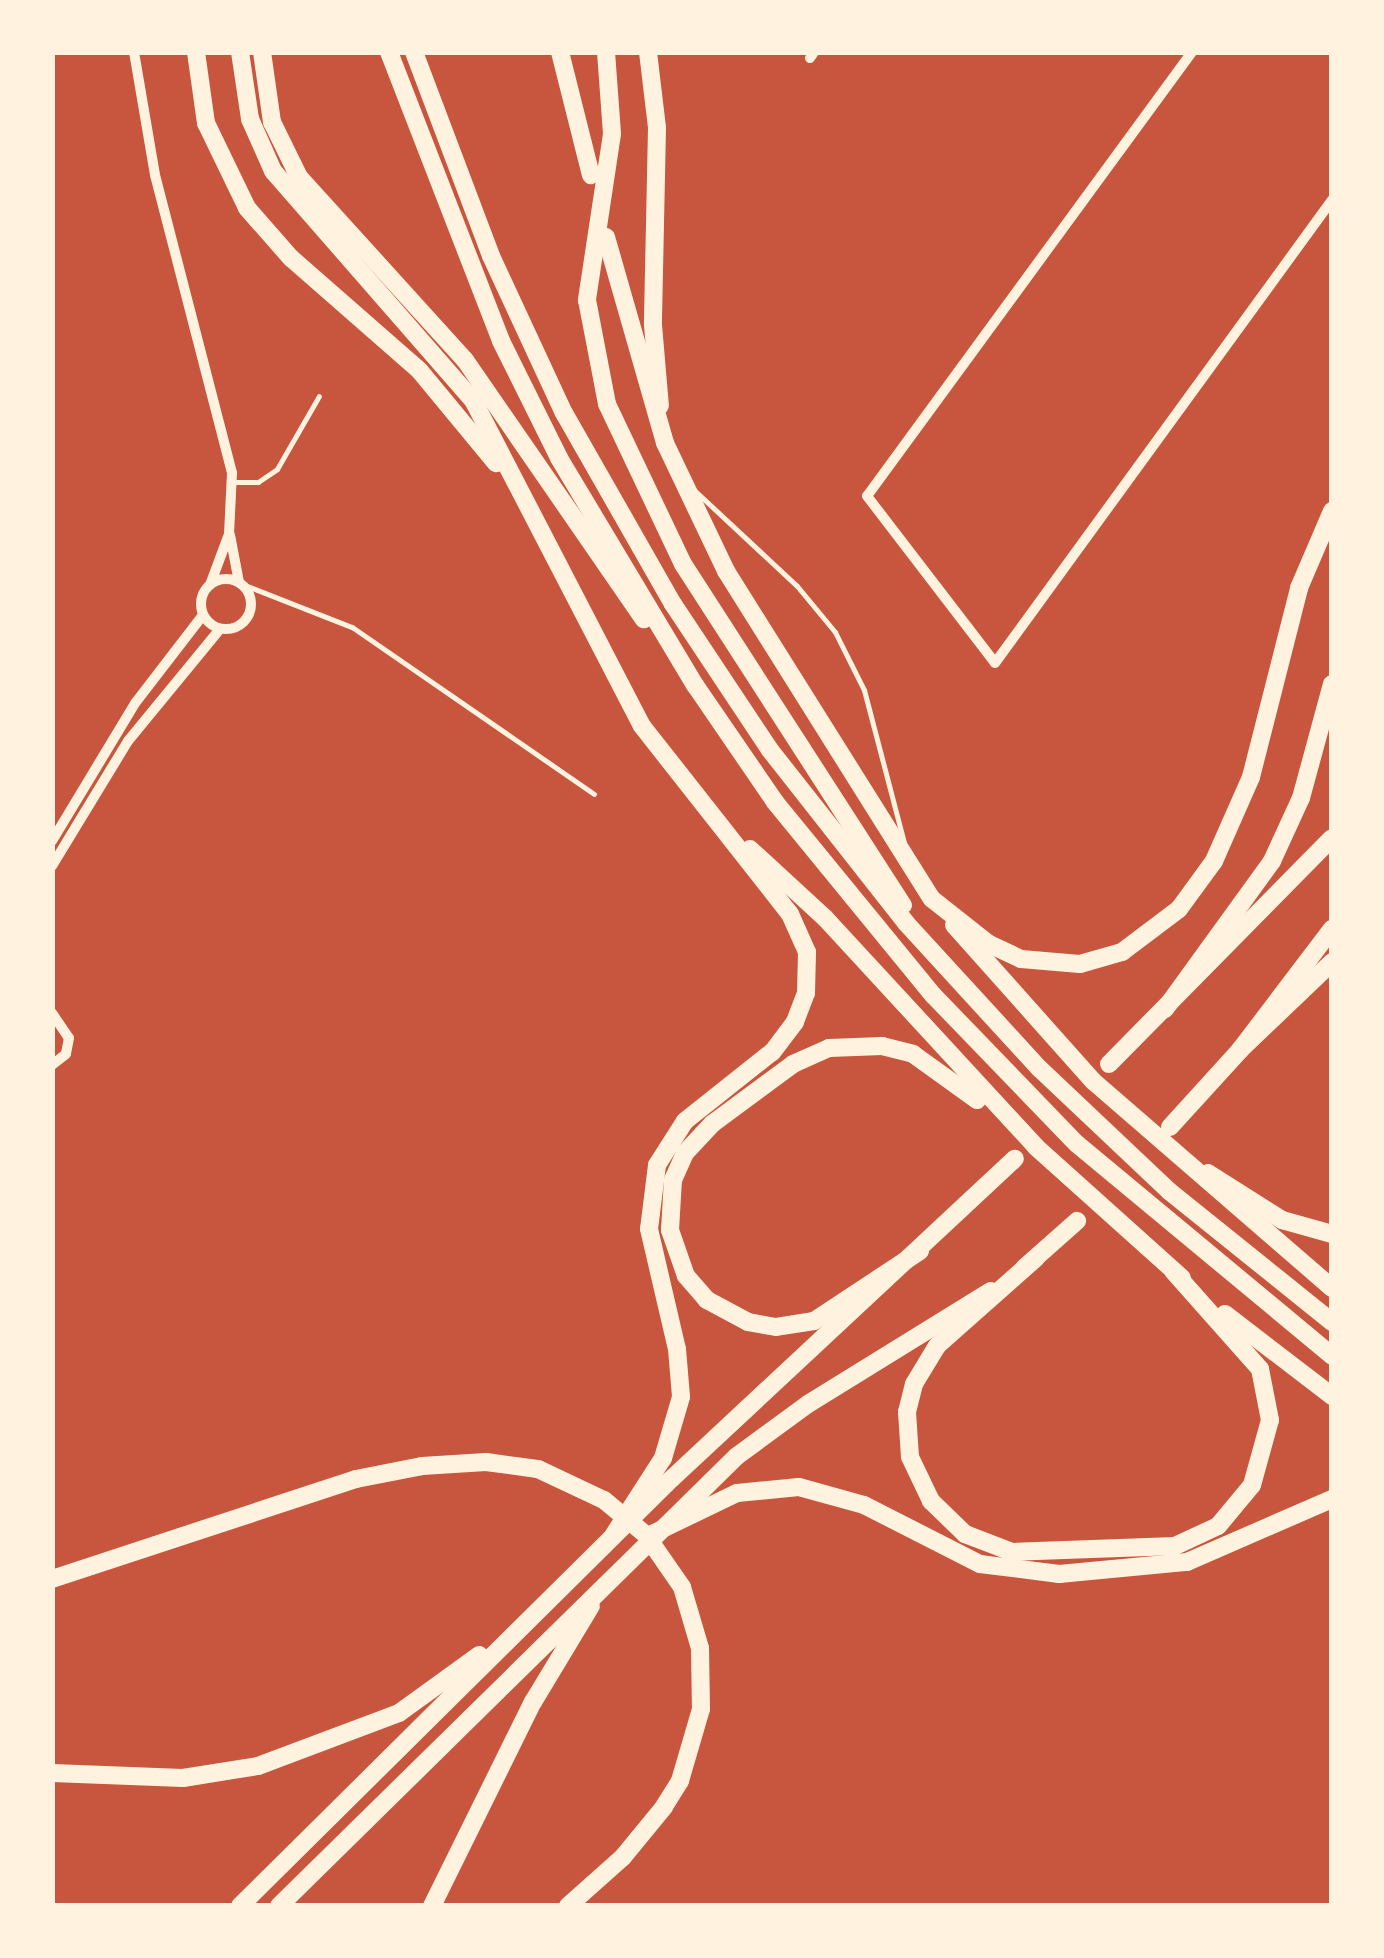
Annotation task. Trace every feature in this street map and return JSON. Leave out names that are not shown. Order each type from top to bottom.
[{"type":"highway","points":[[196,52],[206,123],[248,208],[291,258],[439,390],[537,519]]},
{"type":"highway","points":[[240,52],[250,119],[273,172],[455,375],[537,519],[600,651],[652,740],[790,914],[806,952],[808,980],[785,1037],[686,1121],[657,1165],[648,1229],[677,1349],[681,1397],[663,1458],[613,1536]]},
{"type":"highway","points":[[262,52],[272,122],[299,177],[465,360],[534,452],[604,568],[856,906],[1020,1088],[1151,1211],[1332,1356]]},
{"type":"highway","points":[[389,52],[500,341],[559,458],[694,686]]},
{"type":"highway","points":[[414,52],[512,304],[627,528],[770,750],[929,948],[1040,1069],[1169,1192],[1332,1322]]},
{"type":"highway","points":[[560,52],[591,176]]},
{"type":"highway","points":[[606,52],[612,134],[588,276],[588,326],[599,380],[650,504],[929,948]]},
{"type":"highway","points":[[648,52],[657,128],[653,325],[665,442]]},
{"type":"highway","points":[[606,238],[665,442],[681,479],[778,656],[932,898],[1061,1048],[1137,1123],[1332,1288]]},
{"type":"highway","points":[[932,898],[1005,953],[1058,966],[1122,952],[1179,909],[1214,862],[1240,808],[1308,561],[1332,511]]},
{"type":"highway","points":[[1165,1009],[1272,861],[1300,798],[1332,684]]},
{"type":"highway","points":[[702,805],[824,918],[994,1109],[1173,1271],[1332,1396]]},
{"type":"highway","points":[[1109,1064],[1332,838]]},
{"type":"highway","points":[[1240,1050],[1332,930]]},
{"type":"highway","points":[[1170,1127],[1240,1050],[1332,962]]},
{"type":"highway","points":[[920,1251],[814,1321],[776,1327],[748,1322],[707,1300],[686,1276],[670,1230],[674,1180],[685,1153],[712,1124],[793,1064],[829,1048],[882,1046],[913,1054],[994,1109]]},
{"type":"highway","points":[[240,1906],[613,1536],[1015,1159]]},
{"type":"highway","points":[[1195,1170],[1271,1215],[1332,1234]]},
{"type":"highway","points":[[1077,1220],[937,1346],[914,1384],[908,1412],[910,1457],[931,1501],[966,1534],[1012,1552],[1175,1546],[1218,1526],[1252,1484],[1270,1420],[1260,1369],[1173,1271]]},
{"type":"highway","points":[[279,1906],[652,1534],[769,1430],[1036,1258]]},
{"type":"highway","points":[[52,1579],[391,1471],[511,1464],[558,1475],[592,1493],[646,1535],[674,1570],[700,1648],[697,1733],[664,1806],[623,1857],[568,1906]]},
{"type":"highway","points":[[652,1534],[737,1492],[799,1487],[864,1505],[980,1564],[1059,1574],[1187,1562],[1332,1500]]},
{"type":"highway","points":[[432,1906],[533,1702],[606,1580]]},
{"type":"highway","points":[[52,1773],[184,1778],[293,1756],[399,1713],[539,1608]]},
{"type":"street","points":[[52,866],[128,740],[220,629],[241,625],[250,614],[251,598],[240,583],[230,534],[232,482],[226,438],[155,175],[134,52]]},
{"type":"street","points":[[1192,52],[867,496],[994,663],[1332,200]]},
{"type":"street","points":[[52,841],[129,713],[203,615],[230,534]]},
{"type":"street","points":[[210,586],[240,583]]},
{"type":"street","points":[[203,615],[220,629]]},
{"type":"street","points":[[52,1065],[66,1054],[58,1021]]},
{"type":"lane","points":[[232,482],[258,482],[277,469],[318,396]]},
{"type":"lane","points":[[681,479],[776,565],[835,632],[864,690],[909,859]]},
{"type":"lane","points":[[240,583],[314,616],[352,627],[594,794]]}]
